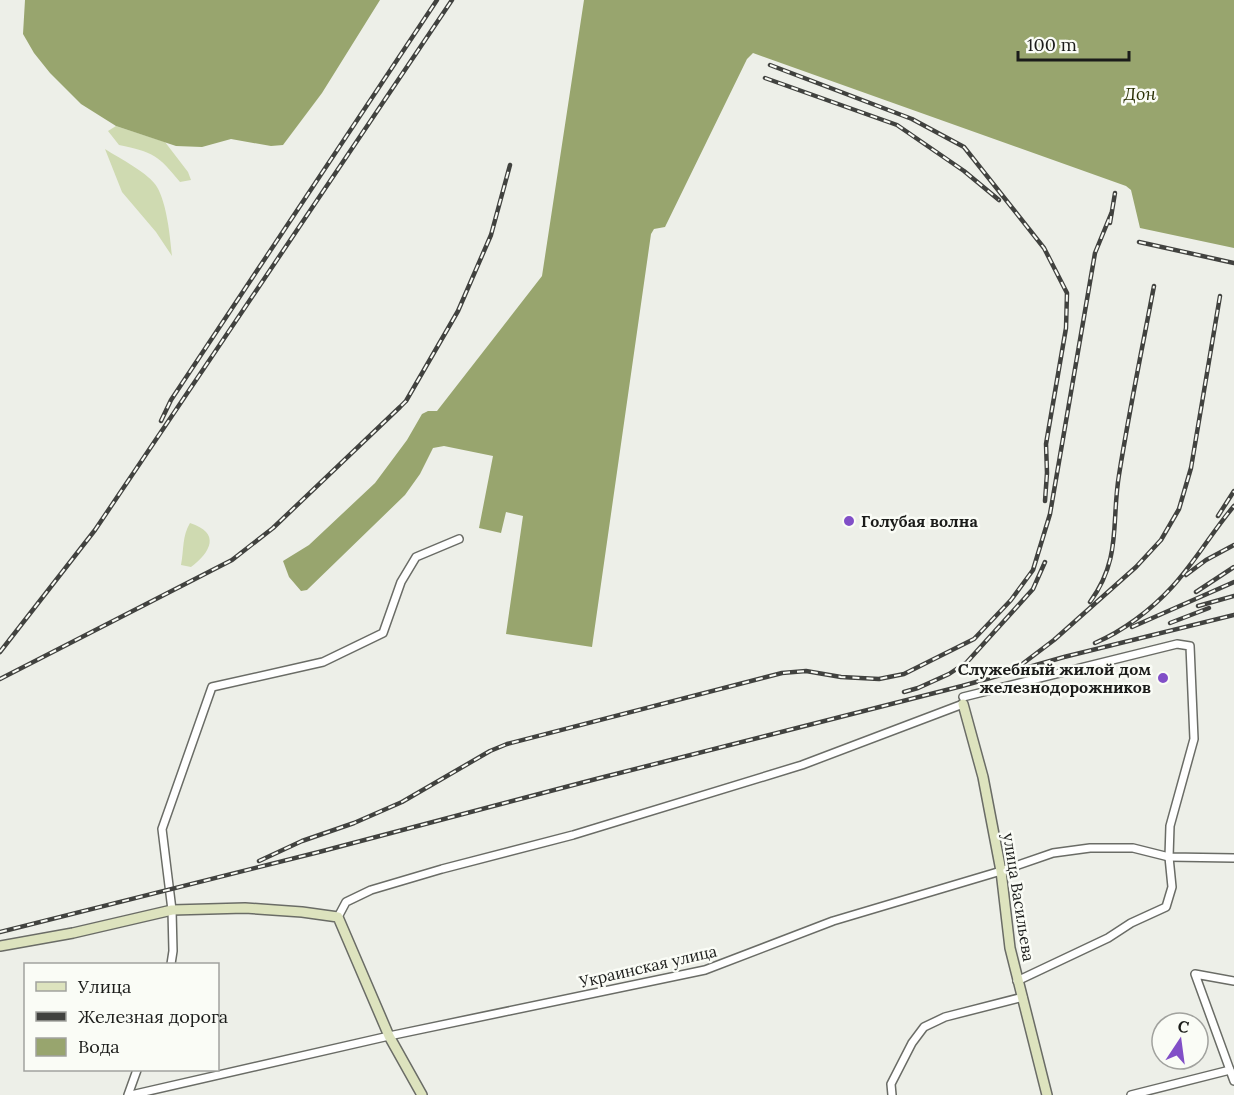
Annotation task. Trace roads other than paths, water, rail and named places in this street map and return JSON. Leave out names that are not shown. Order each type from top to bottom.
[{"type":"street","points":[[171,963],[172,910],[162,829],[212,687],[323,662],[383,633],[401,582],[416,557],[459,539]]},
{"type":"street","points":[[338,917],[346,902],[371,890],[573,835],[790,768],[963,701],[1155,649],[1177,644],[1190,646],[1194,739],[1170,826],[1169,857],[1172,887],[1166,907],[1131,923],[1108,938],[1017,981]]},
{"type":"street","name":"улица Васильева","points":[[963,701],[983,777],[1001,872],[1010,948],[1017,981],[1047,1095]]},
{"type":"street","name":"Украинская улица","points":[[129,1095],[389,1036],[705,970],[832,921],[1001,872],[1053,853],[1089,848],[1133,848],[1169,857],[1234,858]]},
{"type":"street","points":[[0,946],[73,933],[172,910],[245,908],[338,917]]},
{"type":"street","points":[[338,917],[389,1036],[422,1095]]},
{"type":"street","points":[[1234,981],[1195,974],[1234,1081]]},
{"type":"street","points":[[892,1095],[891,1084],[912,1043],[924,1027],[945,1017],[1023,997]]},
{"type":"street","points":[[1131,1095],[1230,1070]]},
{"type":"street","points":[[129,1095],[137,1071]]},
{"type":"water","points":[[25,0],[380,0],[322,93],[283,145],[271,146],[231,139],[202,147],[176,146],[116,126],[81,104],[50,73],[23,34]]},
{"type":"water","name":"Дон","points":[[584,0],[1234,0],[1234,248],[1140,228],[1131,190],[1126,186],[753,53],[747,59],[665,227],[654,229],[651,234],[592,647],[506,634],[523,516],[506,512],[501,533],[479,528],[493,456],[444,446],[433,448],[420,474],[405,495],[307,590],[301,591],[289,577],[283,561],[309,545],[375,483],[407,440],[422,414],[437,411],[542,276]]},
{"type":"railway","points":[[161,421],[171,400],[437,0]]},
{"type":"railway","points":[[0,652],[95,530],[452,0]]},
{"type":"railway","points":[[770,65],[912,119],[964,147],[1044,248],[1067,293],[1066,328],[1046,444],[1045,501]]},
{"type":"railway","points":[[765,78],[897,125],[964,171],[999,200]]},
{"type":"railway","points":[[0,679],[232,560],[273,528],[406,401],[458,311],[491,235],[510,165]]},
{"type":"railway","points":[[1110,223],[1115,193]]},
{"type":"railway","points":[[259,861],[302,841],[354,823],[402,802],[490,751],[507,744],[782,673],[806,671],[841,677],[879,679],[904,674],[974,639],[1011,600],[1033,570],[1050,514],[1095,253],[1111,214]]},
{"type":"railway","points":[[1139,242],[1234,263]]},
{"type":"railway","points":[[1090,602],[1100,586],[1111,555],[1119,475],[1154,286]]},
{"type":"railway","points":[[1021,665],[1054,640],[1136,567],[1161,540],[1179,509],[1191,468],[1220,296]]},
{"type":"railway","points":[[1218,516],[1234,491]]},
{"type":"railway","points":[[1095,643],[1126,626],[1164,596],[1234,506]]},
{"type":"railway","points":[[1186,575],[1206,560],[1234,545]]},
{"type":"railway","points":[[904,692],[949,674],[967,662],[1033,589],[1045,562]]},
{"type":"railway","points":[[1196,592],[1234,567]]},
{"type":"railway","points":[[1132,627],[1234,582]]},
{"type":"railway","points":[[1198,606],[1234,596]]},
{"type":"railway","points":[[1170,623],[1209,608]]},
{"type":"railway","points":[[0,932],[319,852],[962,686],[1064,657],[1234,615]]},
{"type":"place","name":"Голубая волна","points":[[849,521]]},
{"type":"place","name":"Служебный жилой дом железнодорожников","points":[[1163,678]]}]
